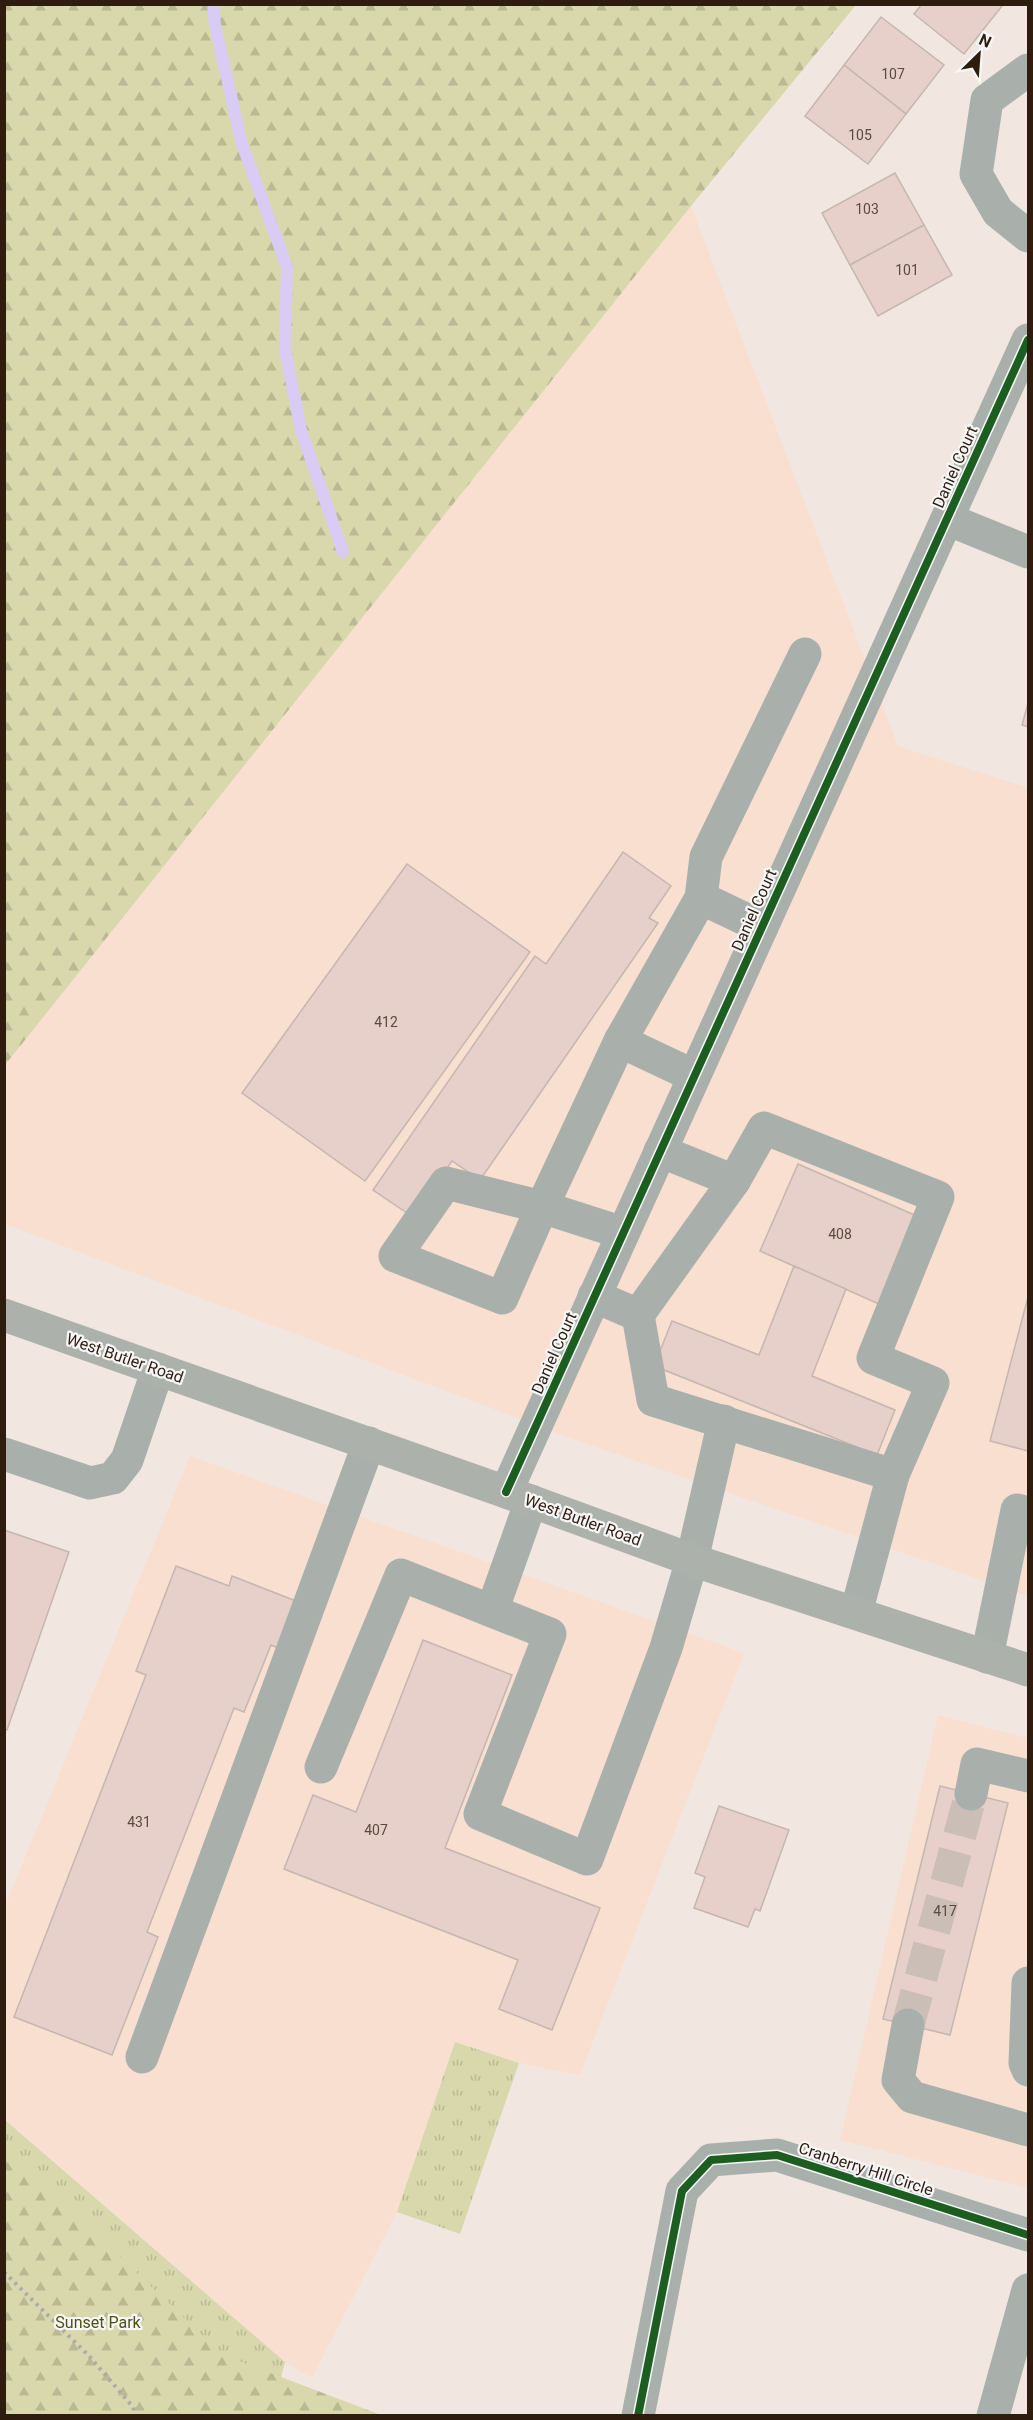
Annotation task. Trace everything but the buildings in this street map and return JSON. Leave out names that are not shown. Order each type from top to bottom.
[{"type":"main road","name":"West Butler Road","points":[[4,1315],[518,1496],[692,1560],[1029,1670]]},
{"type":"street","points":[[1029,70],[987,100],[976,174],[998,212],[1029,236]]},
{"type":"street","name":"Daniel Court","points":[[492,1611],[518,1496],[594,1296],[1029,340]]},
{"type":"street","points":[[947,519],[1025,542]]},
{"type":"street","points":[[623,1233],[542,1207],[620,1041],[701,898],[706,857],[805,654]]},
{"type":"street","points":[[701,898],[762,927]]},
{"type":"street","points":[[620,1041],[694,1076]]},
{"type":"street","points":[[856,1612],[893,1475],[933,1383],[873,1358],[938,1197],[764,1128],[734,1181],[638,1315],[653,1400],[893,1475]]},
{"type":"street","points":[[660,1151],[734,1181]]},
{"type":"street","points":[[594,1296],[638,1315]]},
{"type":"street","points":[[4,1454],[90,1483],[114,1478],[127,1460],[158,1369]]},
{"type":"street","points":[[321,1767],[401,1575],[550,1634],[480,1814],[587,1859],[666,1648],[692,1560],[724,1421]]},
{"type":"street","points":[[142,2056],[369,1443]]},
{"type":"street","points":[[987,1657],[1017,1510],[1029,1513]]},
{"type":"street","points":[[971,1794],[977,1764],[1029,1776]]},
{"type":"street","points":[[1029,1983],[1025,2063],[1029,2070]]},
{"type":"street","points":[[908,2025],[898,2080],[912,2097],[1029,2130]]},
{"type":"street","name":"Cranberry Hill Circle","points":[[638,2415],[682,2191],[711,2160],[777,2155],[1029,2235]]},
{"type":"street","points":[[993,2415],[1029,2290]]},
{"type":"path","points":[[4,2272],[89,2356],[133,2408],[136,2415]]},
{"type":"shaded area","points":[[691,206],[898,746],[1028,788],[1028,1596],[578,1441],[5,1224],[4,1065]]},
{"type":"shaded area","points":[[190,1456],[744,1653],[580,2075],[519,2063],[455,2042],[397,2212],[312,2378],[285,2362],[5,2119],[5,1906]]},
{"type":"shaded area","points":[[938,1715],[1028,1738],[1028,2188],[840,2140]]},
{"type":"green space","points":[[5,4],[856,5],[691,206],[5,1065]]},
{"type":"green space","points":[[455,2042],[519,2063],[460,2234],[397,2212]]},
{"type":"green space","name":"Sunset Park","points":[[4,2119],[285,2362],[271,2415],[5,2415]]},
{"type":"green space","name":"Sunset Park","points":[[5,2147],[223,2355],[381,2415],[5,2415]]},
{"type":"waterway","points":[[213,4],[215,25],[242,144],[287,267],[285,349],[301,430],[343,552]]},
{"type":"tunnel","points":[[908,2025],[971,1794]]},
{"type":"cycle path","points":[[506,1492],[1028,340]]},
{"type":"cycle path","points":[[638,2416],[682,2191],[711,2160],[777,2155],[1028,2235]]}]
